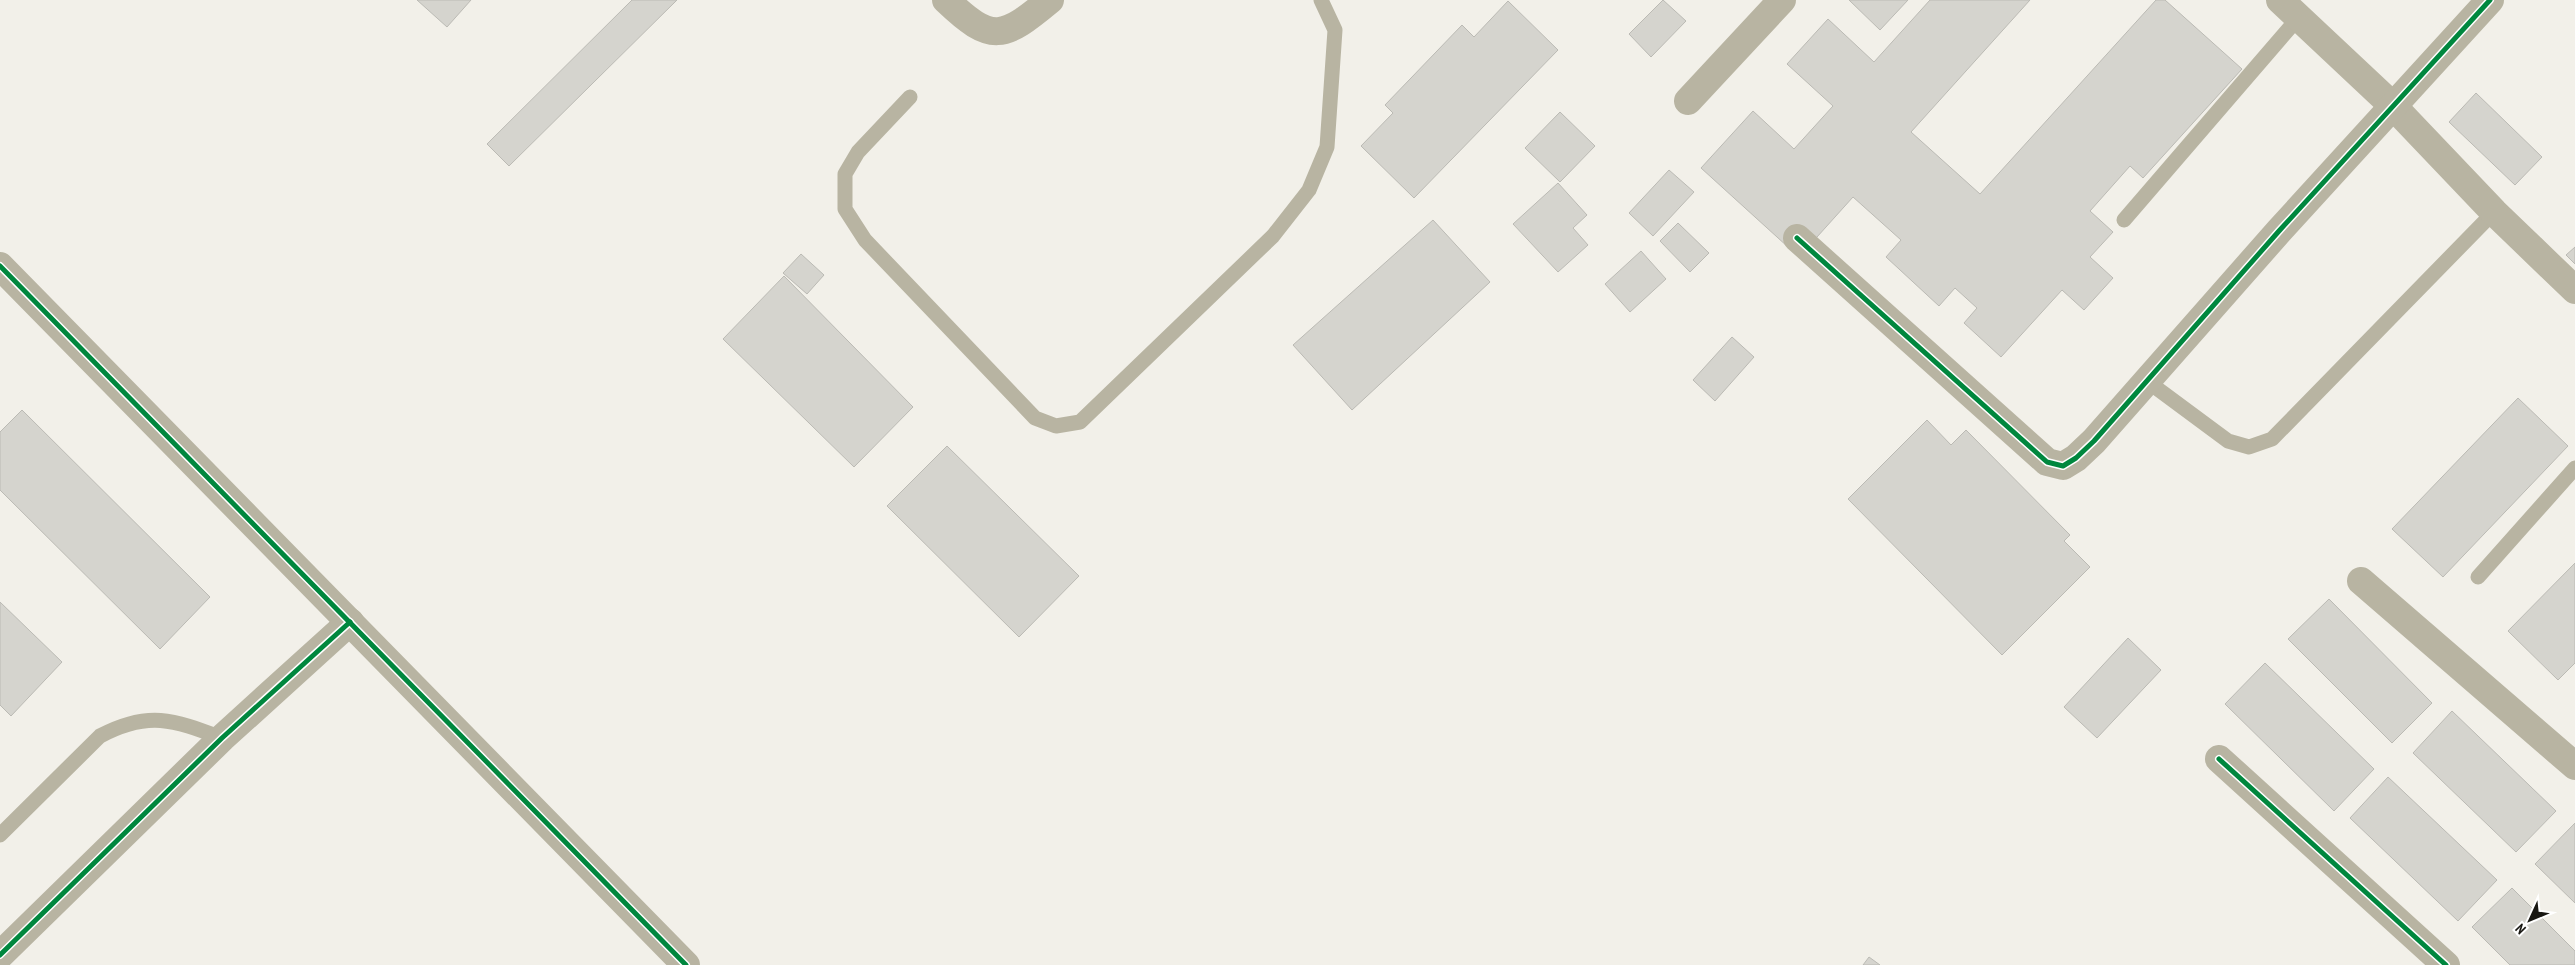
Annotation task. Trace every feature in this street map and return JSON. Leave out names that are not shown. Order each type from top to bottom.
[{"type":"street","points":[[946,0],[971,22],[989,32],[1007,30],[1028,18],[1050,0]]},
{"type":"street","points":[[1688,101],[1782,0]]},
{"type":"street","points":[[1797,238],[2047,462],[2063,466],[2076,458],[2147,381],[2490,0]]},
{"type":"street","points":[[2291,6],[2394,106],[2494,212],[2575,290]]},
{"type":"street","points":[[0,266],[686,965]]},
{"type":"street","points":[[2361,581],[2575,766]]},
{"type":"street","points":[[0,955],[222,738],[350,622]]},
{"type":"street","points":[[2219,759],[2446,965]]},
{"type":"lane","points":[[910,97],[858,152],[845,174],[845,209],[865,240],[1035,418],[1056,426],[1080,422],[1274,236],[1309,190],[1327,147],[1335,30],[1320,0]]},
{"type":"lane","points":[[2124,220],[2291,6]]},
{"type":"lane","points":[[2147,381],[2228,441],[2249,447],[2272,439],[2494,212]]},
{"type":"lane","points":[[2478,578],[2575,468]]},
{"type":"lane","points":[[0,835],[100,736],[121,725],[135,721],[178,722],[222,738]]},
{"type":"building","points":[[417,0],[471,0],[447,27]]},
{"type":"building","points":[[632,0],[677,0],[509,166],[487,144]]},
{"type":"building","points":[[1663,0],[1686,21],[1651,57],[1629,34]]},
{"type":"building","points":[[1849,0],[1908,0],[1880,30]]},
{"type":"building","points":[[1930,0],[2030,0],[1911,132],[1980,194],[2156,0],[2165,0],[2242,69],[2143,178],[2130,166],[2090,211],[2113,232],[2090,257],[2113,278],[2084,310],[2062,290],[2001,357],[1964,323],[1977,308],[1955,288],[1939,306],[1886,257],[1901,240],[1853,197],[1799,257],[1701,168],[1753,111],[1794,149],[1833,106],[1787,64],[1828,19],[1874,62]]},
{"type":"building","points":[[1508,1],[1558,50],[1414,198],[1361,146],[1393,113],[1385,105],[1462,25],[1474,37]]},
{"type":"building","points":[[2476,93],[2542,157],[2515,185],[2449,122]]},
{"type":"building","points":[[1560,112],[1595,146],[1560,182],[1525,148]]},
{"type":"building","points":[[1669,170],[1694,192],[1653,236],[1629,213]]},
{"type":"building","points":[[1558,183],[1587,215],[1573,228],[1588,245],[1558,272],[1513,224]]},
{"type":"building","points":[[1433,220],[1490,282],[1352,410],[1293,345]]},
{"type":"building","points":[[1678,223],[1709,253],[1690,272],[1660,241]]},
{"type":"building","points":[[2575,247],[2575,264],[2566,255]]},
{"type":"building","points":[[1641,251],[1666,279],[1630,312],[1605,284]]},
{"type":"building","points":[[801,254],[824,275],[807,294],[783,273]]},
{"type":"building","points":[[784,276],[913,407],[854,467],[723,339]]},
{"type":"building","points":[[1732,337],[1754,357],[1715,401],[1693,380]]},
{"type":"building","points":[[2518,398],[2568,446],[2443,577],[2392,529]]},
{"type":"building","points":[[22,410],[210,597],[160,649],[0,490],[0,432]]},
{"type":"building","points":[[1927,420],[1951,445],[1966,430],[2070,535],[2064,541],[2090,567],[2002,655],[1848,499]]},
{"type":"building","points":[[947,446],[1079,576],[1019,637],[887,506]]},
{"type":"building","points":[[2575,563],[2575,663],[2558,680],[2508,631]]},
{"type":"building","points":[[2329,599],[2432,703],[2392,743],[2288,639]]},
{"type":"building","points":[[0,602],[62,662],[11,716],[0,705]]},
{"type":"building","points":[[2128,638],[2161,670],[2097,738],[2064,707]]},
{"type":"building","points":[[2265,663],[2374,769],[2334,811],[2225,704]]},
{"type":"building","points":[[2452,711],[2556,811],[2516,852],[2413,753]]},
{"type":"building","points":[[2388,777],[2497,880],[2458,921],[2350,818]]},
{"type":"building","points":[[2575,823],[2575,903],[2535,864]]},
{"type":"building","points":[[2512,888],[2575,951],[2575,965],[2510,965],[2472,927]]},
{"type":"building","points":[[1869,957],[1880,965],[1863,965]]},
{"type":"cycle path","points":[[1797,238],[2047,462],[2063,466],[2076,458],[2094,441],[2279,231],[2490,0]]},
{"type":"cycle path","points":[[0,266],[686,965]]},
{"type":"cycle path","points":[[0,955],[222,738],[350,622]]},
{"type":"cycle path","points":[[2219,759],[2446,965]]}]
